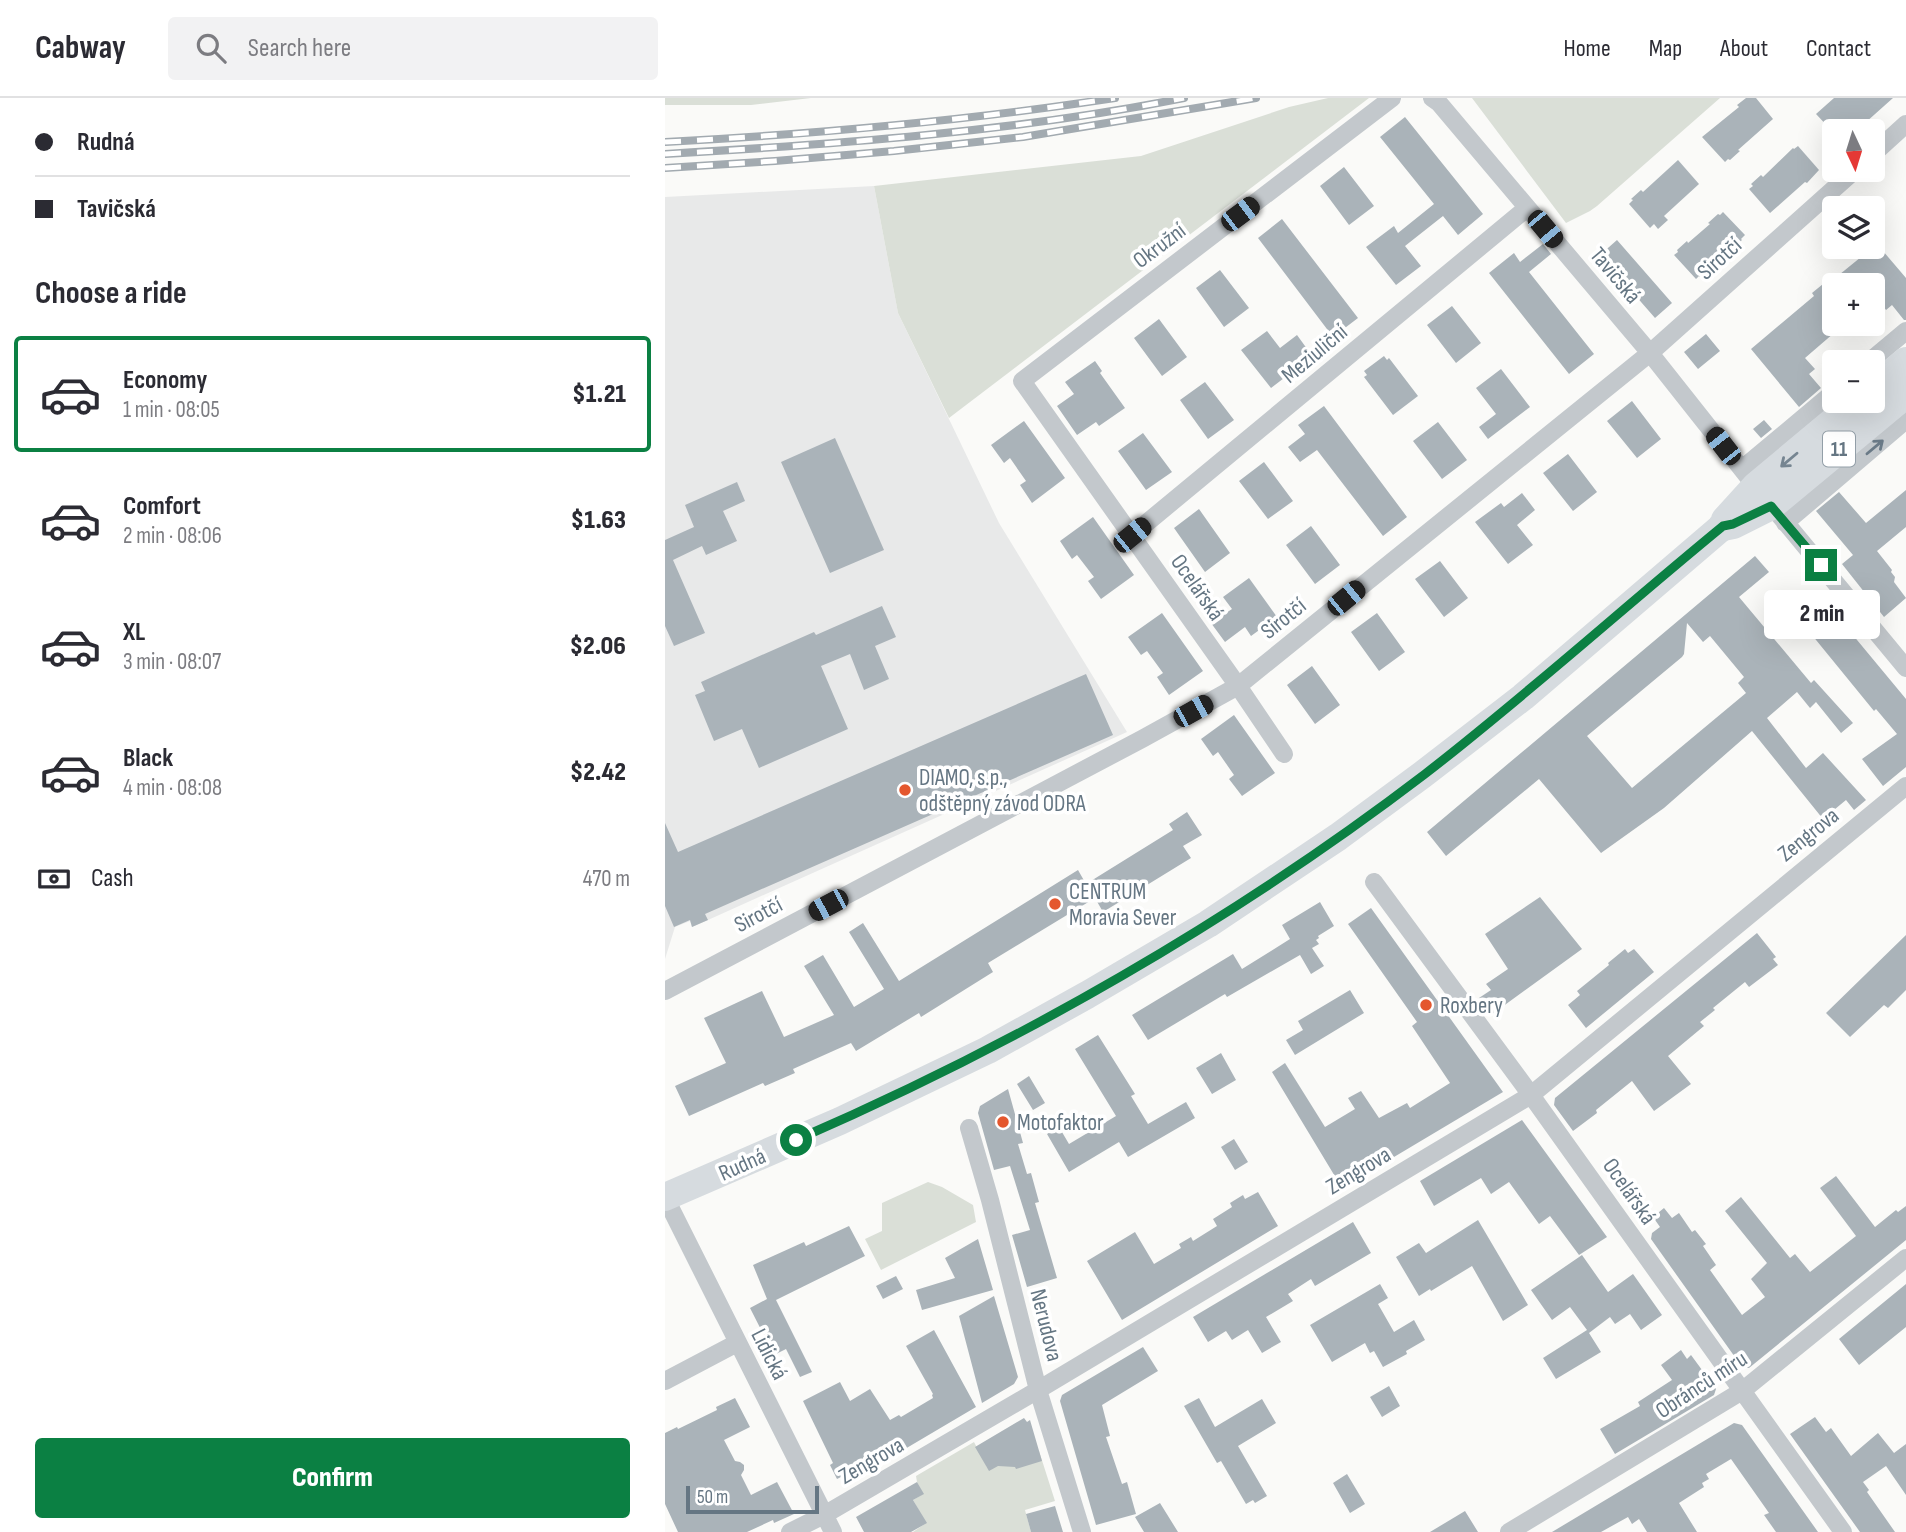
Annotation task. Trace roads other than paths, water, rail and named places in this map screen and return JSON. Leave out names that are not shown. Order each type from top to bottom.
[{"type":"highway","points":[[1885,380],[1906,362]]},
{"type":"highway","name":"Rudná","points":[[1764,496],[1906,393]]},
{"type":"highway","name":"Rudná","points":[[1723,526],[1733,524],[1764,496],[1847,413]]},
{"type":"main road","name":"Rudná","points":[[665,1197],[840,1121],[988,1050],[1208,924],[1338,837],[1523,697],[1723,526]]},
{"type":"street","name":"Okružní","points":[[1022,381],[1392,98]]},
{"type":"street","name":"Tavičská","points":[[1432,98],[1650,353],[1906,668]]},
{"type":"street","points":[[1885,143],[1906,124]]},
{"type":"street","name":"Sirotčí","points":[[665,991],[1238,685],[1650,353],[1842,182]]},
{"type":"street","name":"Meziuliční","points":[[1132,535],[1527,208]]},
{"type":"street","points":[[1883,350],[1906,331]]},
{"type":"street","name":"Ocelářská","points":[[1022,381],[1284,754]]},
{"type":"street","points":[[1764,496],[1822,410]]},
{"type":"street","points":[[1764,496],[1906,420]]},
{"type":"street","name":"Zengrova","points":[[790,1532],[824,1515],[1038,1390],[1531,1095],[1906,786]]},
{"type":"street","name":"Ocelářská","points":[[1374,881],[1531,1095],[1843,1532]]},
{"type":"street","name":"Nerudova","points":[[969,1128],[990,1199],[1038,1390],[1082,1532]]},
{"type":"street","name":"Lidická","points":[[665,1197],[833,1532]]},
{"type":"street","name":"Obránců míru","points":[[1509,1532],[1742,1391],[1906,1258]]},
{"type":"street","points":[[665,1381],[737,1343]]},
{"type":"railway","points":[[665,142],[890,126],[1115,98]]},
{"type":"railway","points":[[665,154],[861,141],[991,128],[1184,98]]},
{"type":"railway","points":[[665,168],[894,151],[1023,137],[1256,98]]},
{"type":"place","name":"DIAMO, s.p., odštěpný závod ODRA","points":[[905,790]]},
{"type":"place","name":"CENTRUM Moravia Sever","points":[[1055,904]]},
{"type":"place","name":"Roxbery","points":[[1426,1005]]},
{"type":"place","name":"Motofaktor","points":[[1003,1122]]}]
